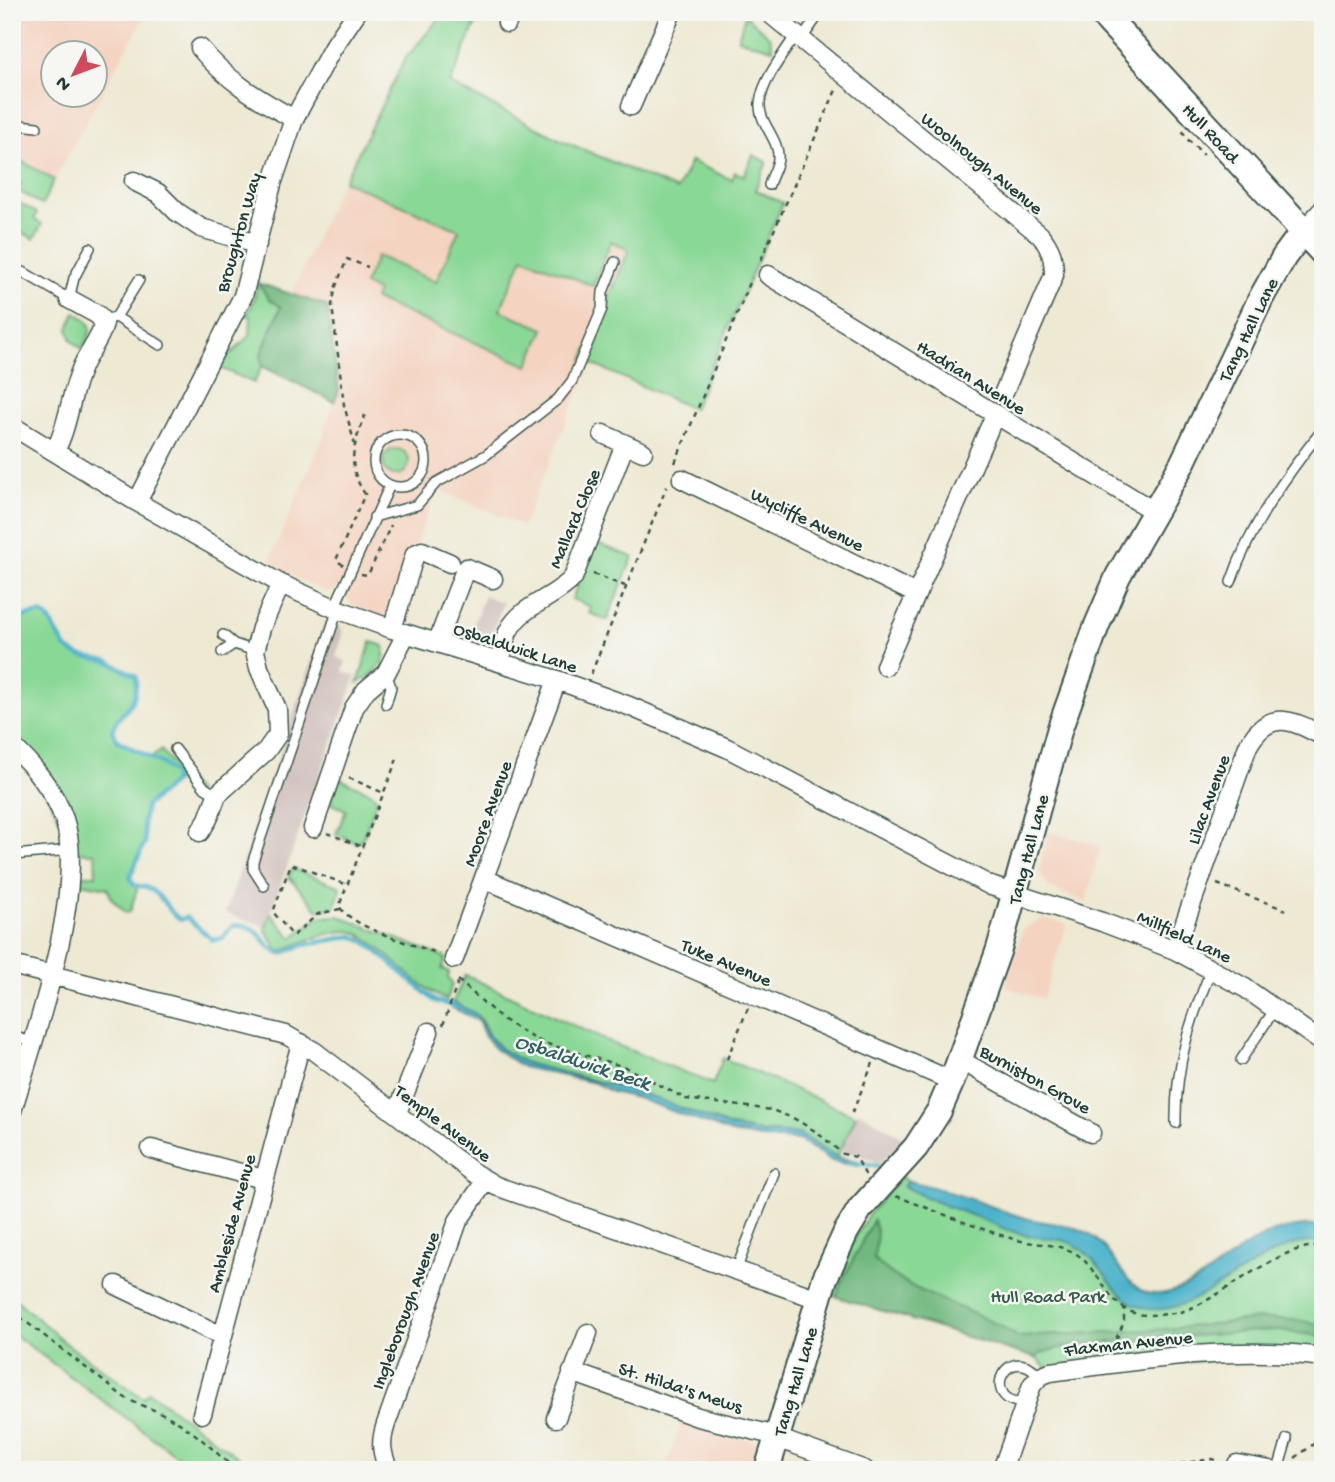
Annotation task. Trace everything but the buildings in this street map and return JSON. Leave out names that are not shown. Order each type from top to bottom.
[{"type":"main road","name":"Hull Road","points":[[1101,12],[1323,252]]},
{"type":"street","name":"Broughton Way","points":[[136,502],[243,296],[275,175],[294,119],[332,49],[357,12]]},
{"type":"street","points":[[631,106],[672,12]]},
{"type":"street","name":"Woolnough Avenue","points":[[768,12],[1040,235],[1048,245],[1054,275],[1004,392]]},
{"type":"street","points":[[200,48],[230,80],[294,119]]},
{"type":"street","points":[[134,181],[158,193],[177,212],[201,228],[257,244]]},
{"type":"street","points":[[1303,231],[1323,209]]},
{"type":"street","name":"Tang Hall Lane","points":[[767,1470],[818,1298],[846,1232],[879,1177],[926,1132],[956,1071],[999,949],[1060,727],[1092,637],[1118,576],[1192,444],[1261,298],[1284,257],[1303,231]]},
{"type":"street","name":"Hadrian Avenue","points":[[760,273],[1155,512]]},
{"type":"street","points":[[55,451],[62,437],[82,367],[110,320],[69,299]]},
{"type":"street","points":[[885,666],[995,415]]},
{"type":"street","name":"Osbaldwick Lane","points":[[12,426],[136,502],[281,584],[399,632],[557,680],[629,706],[727,748],[991,886],[1015,894]]},
{"type":"street","points":[[603,434],[643,452]]},
{"type":"street","name":"Mallard Close","points":[[500,662],[508,632],[517,618],[565,587],[577,569],[625,444]]},
{"type":"street","name":"Wycliffe Avenue","points":[[675,476],[916,594]]},
{"type":"street","points":[[313,828],[354,708],[366,690],[386,673],[399,632],[415,554],[422,551],[450,563]]},
{"type":"street","points":[[437,643],[465,570],[467,568],[493,579]]},
{"type":"street","points":[[200,832],[217,795],[265,751],[278,734],[277,709],[259,685],[255,651],[261,628],[281,584]]},
{"type":"street","name":"Moore Avenue","points":[[454,959],[557,680]]},
{"type":"street","name":"Lilac Avenue","points":[[1175,950],[1254,735],[1272,722],[1285,719],[1323,736]]},
{"type":"street","points":[[12,746],[24,757],[58,804],[65,821],[71,850],[67,905],[51,974],[12,1111]]},
{"type":"street","name":"Tuke Avenue","points":[[485,878],[879,1050],[956,1071]]},
{"type":"street","name":"Millfield Lane","points":[[1015,894],[1102,922],[1175,950],[1212,968],[1323,1043]]},
{"type":"street","name":"Temple Avenue","points":[[12,965],[286,1035],[301,1042],[496,1186],[818,1298]]},
{"type":"street","points":[[397,1113],[429,1032]]},
{"type":"street","name":"Ambleside Avenue","points":[[202,1414],[301,1042]]},
{"type":"street","name":"Burniston Grove","points":[[956,1071],[1091,1133]]},
{"type":"street","points":[[151,1149],[263,1179]]},
{"type":"street","name":"Ingleborough Avenue","points":[[387,1465],[382,1438],[451,1240],[464,1211],[486,1180]]},
{"type":"street","points":[[116,1285],[222,1336]]},
{"type":"street","points":[[556,1418],[587,1333]]},
{"type":"street","name":"Flaxman Avenue","points":[[1040,1377],[1050,1372],[1108,1364],[1216,1354],[1298,1354],[1323,1357]]},
{"type":"street","name":"St. Hilda's Mews","points":[[572,1372],[698,1417],[777,1437],[865,1470]]},
{"type":"street","points":[[1002,1470],[1024,1404],[1032,1385],[1040,1377]]},
{"type":"street","points":[[1237,1464],[1270,1470]]},
{"type":"lane","points":[[769,185],[778,158],[775,143],[762,118],[760,99],[774,68],[820,13]]},
{"type":"lane","points":[[12,124],[37,127]]},
{"type":"lane","points":[[23,272],[69,299],[74,278],[90,248]]},
{"type":"lane","points":[[374,517],[417,505],[436,483],[486,455],[558,399],[572,381],[602,309],[603,292],[615,262]]},
{"type":"lane","points":[[139,279],[110,320],[160,345]]},
{"type":"lane","points":[[1231,582],[1250,537],[1266,509],[1323,429]]},
{"type":"lane","points":[[405,436],[413,439],[424,452],[425,469],[415,483],[398,487],[390,485],[383,481],[375,466],[377,450],[388,438],[405,436]]},
{"type":"lane","points":[[264,886],[253,869],[253,861],[336,608],[390,485]]},
{"type":"lane","points":[[223,635],[234,644],[255,651]]},
{"type":"lane","points":[[222,652],[234,644]]},
{"type":"lane","points":[[386,673],[391,687],[386,704]]},
{"type":"lane","points":[[175,749],[205,788],[217,795]]},
{"type":"lane","points":[[13,855],[71,850]]},
{"type":"lane","points":[[1176,1123],[1175,1096],[1192,1014],[1212,968]]},
{"type":"lane","points":[[1241,1060],[1275,1009]]},
{"type":"lane","points":[[12,1036],[32,1042]]},
{"type":"lane","points":[[736,1270],[774,1173]]},
{"type":"lane","points":[[1024,1404],[1003,1394],[1000,1385],[1002,1376],[1010,1367],[1020,1363],[1031,1366],[1040,1377]]},
{"type":"lane","points":[[1278,1470],[1287,1439]]},
{"type":"path","points":[[585,690],[625,586],[675,476],[836,88],[845,77]]},
{"type":"path","points":[[355,446],[344,405],[332,304],[347,259],[368,267]]},
{"type":"path","points":[[577,569],[625,586]]},
{"type":"path","points":[[340,909],[397,759]]},
{"type":"path","points":[[333,770],[384,793]]},
{"type":"path","points":[[313,828],[363,847]]},
{"type":"path","points":[[348,885],[291,864],[273,912],[293,936],[318,914],[340,909],[380,933],[454,959],[458,980],[446,1015]]},
{"type":"path","points":[[1201,878],[1286,910]]},
{"type":"path","points":[[458,980],[502,1019],[527,1035],[625,1067],[686,1098],[772,1110],[795,1119],[843,1154],[856,1157],[879,1177],[1018,1240],[1057,1246],[1077,1254],[1124,1309],[1144,1315],[1181,1312],[1284,1254],[1316,1246],[1323,1248]]},
{"type":"path","points":[[727,1059],[753,996]]},
{"type":"path","points":[[852,1113],[879,1050]]},
{"type":"path","points":[[1108,1364],[1124,1322],[1124,1309]]},
{"type":"path","points":[[12,1311],[124,1397],[137,1405],[163,1413],[192,1431],[236,1470]]},
{"type":"path","points":[[1290,1462],[1323,1437]]},
{"type":"path","points":[[1141,1470],[1212,1459],[1237,1464]]},
{"type":"shaded area","points":[[12,12],[147,12],[108,82],[108,38],[38,38],[38,108],[94,108],[54,180],[12,156]]},
{"type":"shaded area","points":[[416,47],[454,73],[450,84],[561,140],[677,190],[691,161],[783,203],[693,409],[590,364],[523,526],[437,489],[390,619],[352,605],[346,595],[347,591],[338,587],[331,592],[324,592],[268,564],[326,431],[323,429],[339,391],[327,306],[292,294],[332,202],[391,84],[405,59]]},
{"type":"shaded area","points":[[484,595],[503,603],[487,647],[468,640]]},
{"type":"shaded area","points":[[326,620],[341,627],[343,635],[336,657],[346,661],[343,672],[356,676],[266,927],[225,913]]},
{"type":"shaded area","points":[[1047,832],[1101,845],[1086,902],[1048,887],[1039,870]]},
{"type":"shaded area","points":[[1042,918],[1067,924],[1043,999],[1005,987],[1023,930]]},
{"type":"shaded area","points":[[858,1111],[904,1138],[880,1164],[840,1150]]},
{"type":"shaded area","points":[[682,1419],[759,1443],[751,1470],[665,1470]]},
{"type":"green space","points":[[445,12],[495,12],[486,21],[479,16],[450,84],[561,140],[677,190],[691,161],[732,180],[735,172],[744,176],[753,155],[767,162],[755,190],[783,203],[693,409],[583,360],[629,250],[611,241],[593,286],[523,257],[500,310],[544,329],[528,366],[374,299],[377,291],[364,285],[377,256],[436,282],[459,230],[344,181],[405,59]]},
{"type":"green space","points":[[745,15],[770,37],[773,49],[738,39]]},
{"type":"green space","points":[[18,159],[54,180],[42,205],[17,190],[21,183],[13,179],[17,172],[12,168]]},
{"type":"green space","points":[[12,199],[37,213],[34,219],[42,224],[34,239],[12,227]]},
{"type":"green space","points":[[258,283],[269,299],[281,307],[261,354],[262,366],[254,383],[218,367],[227,349],[232,353],[250,335],[251,316],[246,315],[253,303]]},
{"type":"green space","points":[[258,283],[327,306],[339,391],[334,402],[262,366],[261,354],[281,307],[269,299]]},
{"type":"green space","points":[[75,312],[86,320],[90,328],[82,349],[72,341],[68,330]]},
{"type":"green space","points":[[396,449],[405,453],[409,462],[405,471],[396,475],[387,471],[383,462],[387,453]]},
{"type":"green space","points":[[595,543],[633,557],[607,620],[589,613],[591,607],[572,599]]},
{"type":"green space","points":[[41,613],[48,618],[66,648],[80,656],[108,661],[136,676],[134,696],[112,731],[119,741],[152,757],[161,750],[197,792],[193,795],[177,780],[146,806],[143,822],[145,842],[131,877],[134,885],[138,886],[130,912],[126,913],[111,898],[108,888],[80,883],[81,875],[96,875],[95,853],[77,852],[18,740],[12,736],[12,619]]},
{"type":"green space","points":[[371,642],[384,646],[384,659],[373,673],[358,683]]},
{"type":"green space","points":[[337,780],[372,793],[377,800],[363,838],[357,843],[336,834],[346,810],[330,803]]},
{"type":"green space","points":[[293,869],[339,886],[341,889],[334,908],[318,910],[288,876]]},
{"type":"green space","points":[[271,914],[292,938],[319,917],[339,916],[446,958],[442,969],[449,972],[448,977],[452,984],[447,1000],[422,985],[369,940],[349,931],[332,933],[278,950],[265,929]]},
{"type":"green space","points":[[465,975],[607,1041],[713,1084],[723,1058],[856,1116],[837,1157],[799,1134],[764,1133],[731,1127],[641,1093],[526,1063],[500,1048],[489,1036],[481,1019],[453,1002]]},
{"type":"green space","name":"Hull Road Park","points":[[901,1176],[911,1186],[1074,1235],[1135,1297],[1154,1302],[1260,1248],[1323,1234],[1323,1357],[1298,1354],[1050,1372],[1036,1358],[831,1294],[855,1237],[869,1214]]},
{"type":"green space","points":[[873,1220],[877,1234],[874,1259],[890,1273],[907,1284],[1001,1326],[1018,1337],[1166,1329],[1260,1319],[1296,1320],[1323,1325],[1323,1336],[1273,1330],[1072,1345],[1041,1353],[1036,1358],[837,1297],[839,1287]]},
{"type":"green space","points":[[12,1296],[64,1342],[143,1398],[149,1392],[256,1470],[196,1470],[12,1333]]},
{"type":"water","points":[[453,1002],[476,1014],[500,1048],[526,1063],[641,1093],[731,1127],[764,1133],[799,1134],[837,1157],[856,1161],[858,1166],[832,1161],[799,1140],[732,1133],[637,1098],[612,1092],[595,1083],[523,1067],[495,1049],[485,1037],[478,1020],[451,1007]]},
{"type":"water","points":[[908,1181],[953,1193],[1025,1218],[1084,1231],[1100,1243],[1137,1288],[1147,1293],[1172,1292],[1185,1287],[1244,1247],[1280,1230],[1323,1226],[1323,1243],[1305,1242],[1286,1247],[1188,1302],[1169,1308],[1151,1309],[1136,1305],[1125,1298],[1086,1253],[1073,1244],[1008,1230],[903,1186]]},
{"type":"waterway","name":"Osbaldwick Beck","points":[[12,619],[41,613],[48,618],[66,648],[80,656],[108,661],[136,676],[134,696],[112,731],[118,741],[163,764],[175,775],[173,783],[146,806],[143,822],[145,842],[130,877],[134,885],[152,890],[176,917],[181,920],[186,917],[213,940],[223,938],[234,926],[241,925],[256,931],[271,948],[281,954],[300,946],[352,936],[366,942],[435,1001],[455,1006]]},
{"type":"waterway","name":"Osbaldwick Beck","points":[[852,1163],[875,1165],[884,1170]]}]
